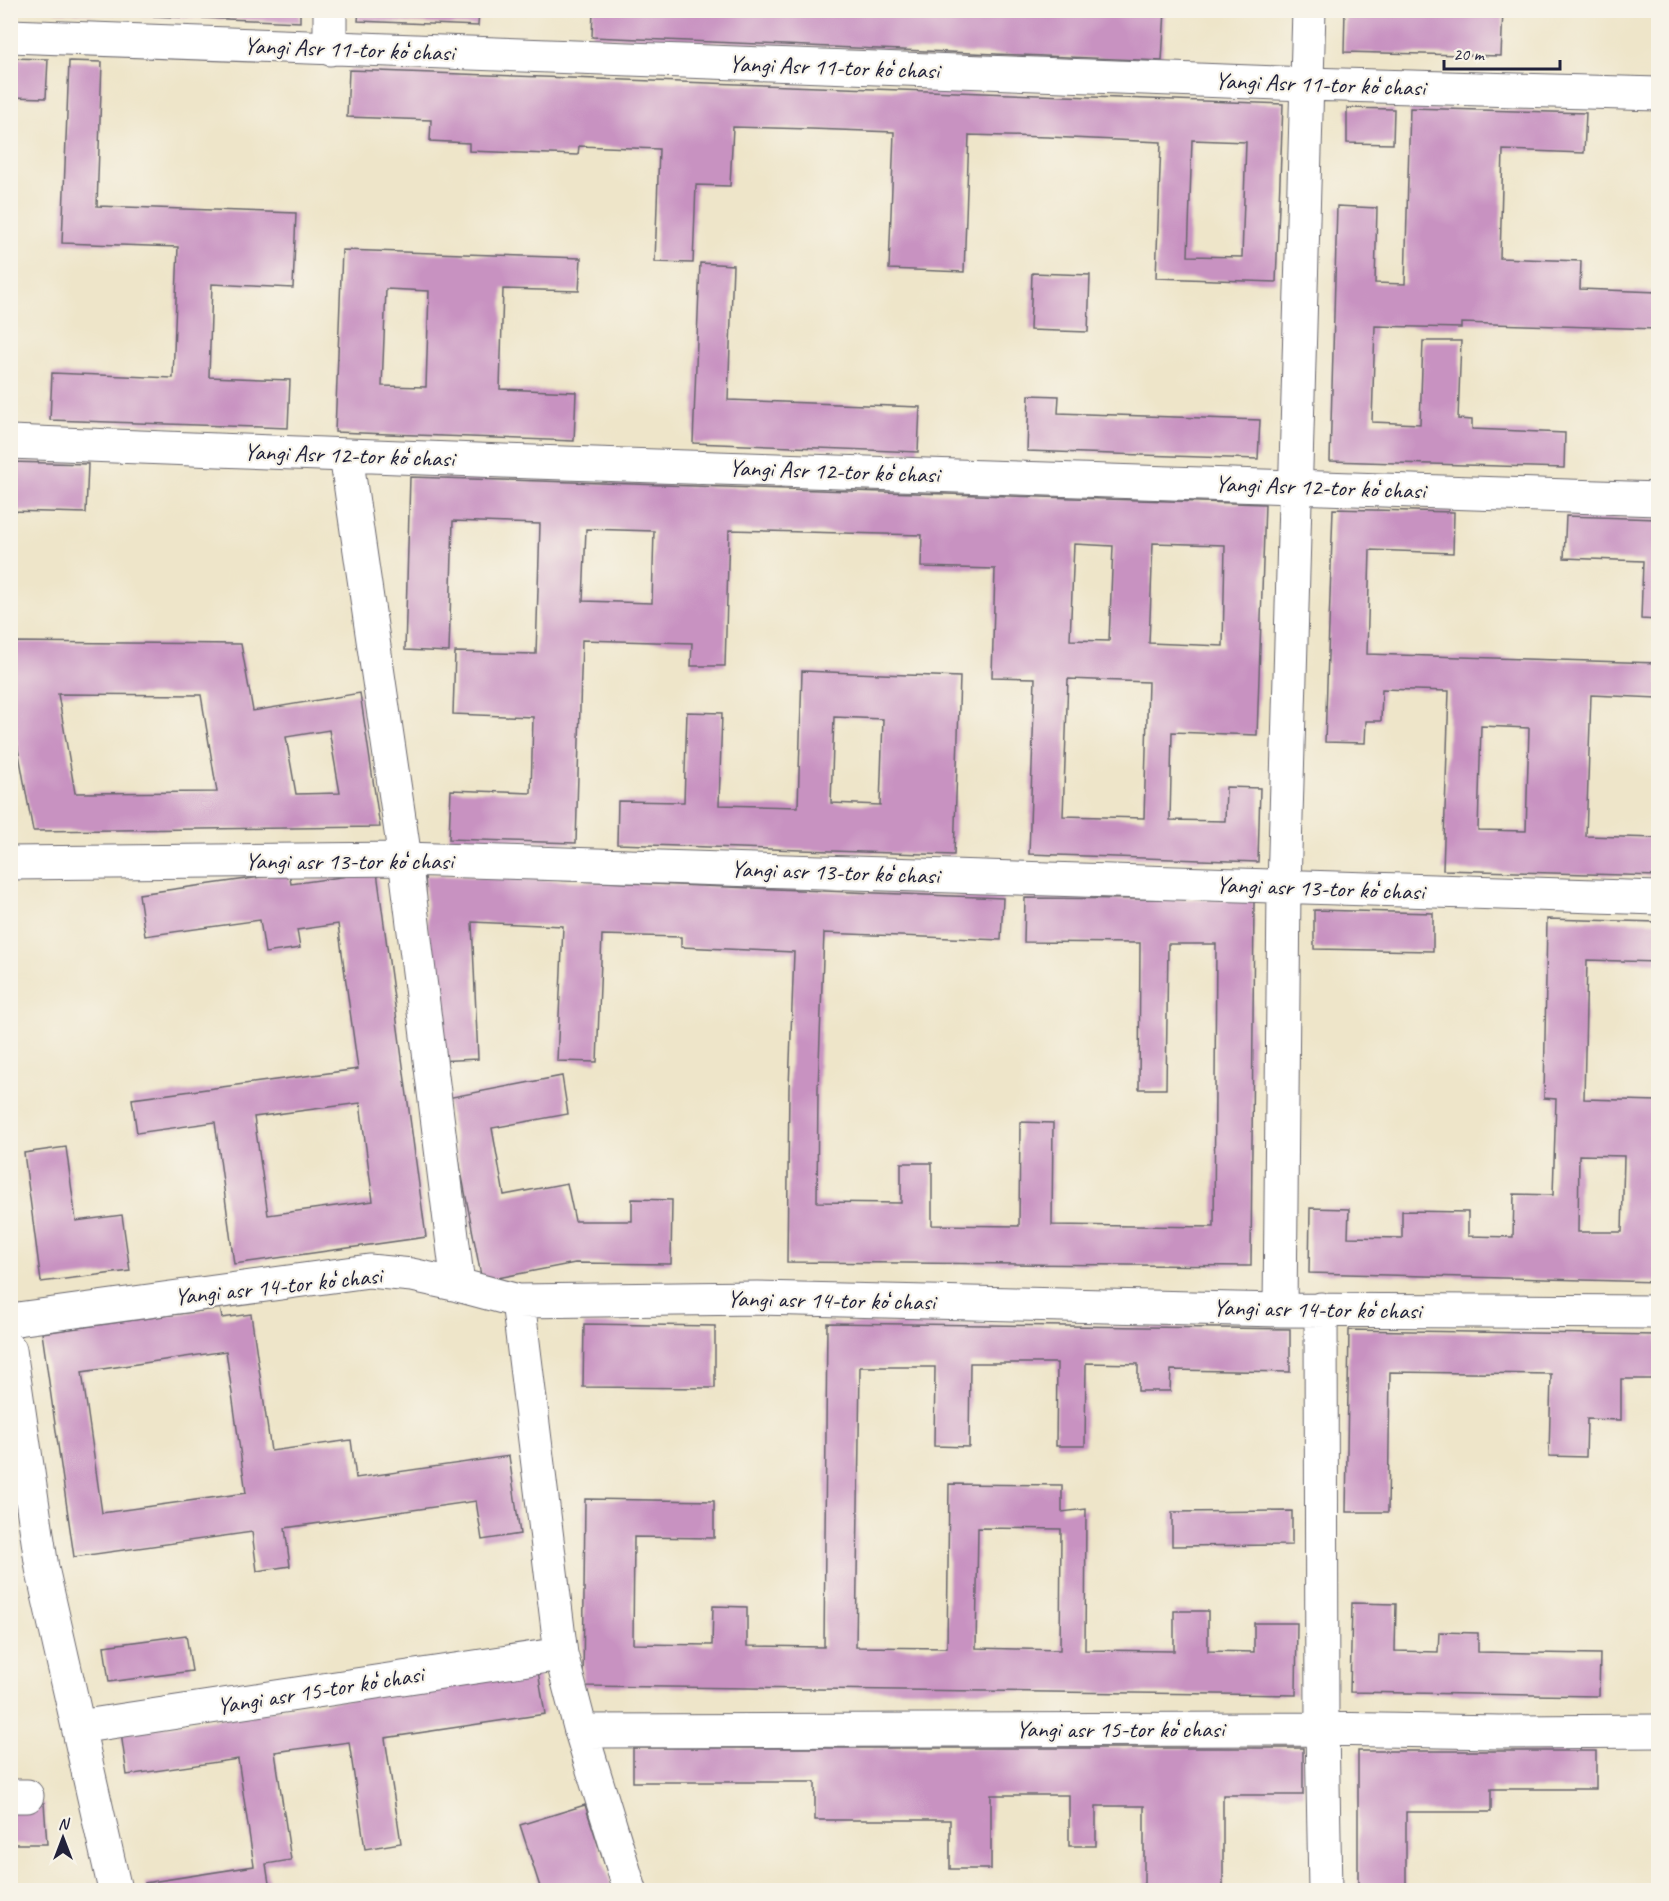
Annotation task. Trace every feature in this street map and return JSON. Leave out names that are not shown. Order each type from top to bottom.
[{"type":"street","points":[[330,10],[330,49]]},
{"type":"street","points":[[1280,1310],[1284,887],[1309,10]]},
{"type":"street","name":"Yangi Asr 11-tor koʻchasi","points":[[10,36],[1307,84],[1659,94]]},
{"type":"street","name":"Yangi Asr 12-tor koʻchasi","points":[[10,442],[1659,499]]},
{"type":"street","points":[[346,455],[405,859],[458,1285]]},
{"type":"street","name":"Yangi asr 13-tor koʻchasi","points":[[10,863],[405,859],[1659,898]]},
{"type":"street","name":"Yangi asr 14-tor koʻchasi","points":[[10,1320],[369,1271],[412,1275],[518,1301],[757,1298],[1280,1310],[1659,1312]]},
{"type":"street","points":[[518,1301],[561,1654],[581,1731],[630,1890]]},
{"type":"street","points":[[1321,1309],[1322,1729],[1325,1890]]},
{"type":"street","points":[[10,1350],[42,1568],[115,1890]]},
{"type":"street","name":"Yangi asr 15-tor koʻchasi","points":[[78,1727],[561,1654]]},
{"type":"street","name":"Yangi asr 15-tor koʻchasi","points":[[581,1731],[1322,1729],[1500,1732],[1659,1731]]},
{"type":"building","points":[[55,10],[300,10],[300,22],[55,12]]},
{"type":"building","points":[[359,10],[479,10],[478,26],[358,21]]},
{"type":"building","points":[[593,10],[858,10],[857,13],[907,15],[907,10],[1165,10],[1162,61],[592,37]]},
{"type":"building","points":[[1345,10],[1389,10],[1389,13],[1464,15],[1464,10],[1503,10],[1501,56],[1344,52]]},
{"type":"building","points":[[10,58],[48,59],[46,98],[10,97]]},
{"type":"building","points":[[69,61],[102,62],[97,206],[296,213],[293,288],[212,284],[209,377],[290,380],[288,428],[50,420],[52,373],[173,378],[178,247],[62,243]]},
{"type":"building","points":[[349,70],[1283,104],[1276,282],[1156,278],[1161,142],[969,135],[964,272],[889,269],[894,132],[733,127],[730,186],[696,185],[693,263],[655,262],[659,149],[579,146],[578,155],[469,151],[469,143],[430,141],[431,120],[347,117]],"holes":[[[1192,140],[1246,142],[1242,257],[1188,256]]]},
{"type":"building","points":[[1347,108],[1394,109],[1393,144],[1347,143]]},
{"type":"building","points":[[1410,108],[1586,113],[1584,153],[1503,150],[1500,258],[1581,261],[1580,289],[1658,292],[1658,329],[1461,323],[1461,328],[1375,326],[1372,422],[1420,424],[1423,341],[1461,341],[1458,419],[1472,420],[1472,429],[1565,433],[1564,468],[1330,461],[1337,206],[1377,208],[1375,283],[1405,284]]},
{"type":"building","points":[[342,250],[581,258],[579,291],[503,289],[500,389],[576,392],[574,441],[335,432]],"holes":[[[386,289],[429,291],[426,387],[382,386]]]},
{"type":"building","points":[[700,263],[733,265],[728,400],[920,407],[918,452],[693,443]]},
{"type":"building","points":[[1032,273],[1090,275],[1088,332],[1030,330]]},
{"type":"building","points":[[1029,395],[1059,396],[1058,413],[1260,420],[1258,459],[1027,451]]},
{"type":"building","points":[[10,462],[88,464],[86,513],[10,511]]},
{"type":"building","points":[[410,477],[1265,504],[1257,735],[1172,732],[1170,820],[1225,821],[1226,787],[1260,788],[1258,862],[1029,854],[1035,678],[992,677],[995,569],[921,567],[922,535],[729,530],[725,666],[691,666],[692,643],[582,640],[576,843],[449,839],[451,790],[531,793],[533,717],[453,714],[455,652],[536,654],[540,524],[453,521],[449,652],[405,650]],"holes":[[[586,529],[654,531],[652,603],[583,601]],[[1153,543],[1225,545],[1223,646],[1149,643]],[[1074,544],[1113,546],[1109,641],[1070,640]],[[1068,679],[1148,682],[1144,818],[1063,816]]]},
{"type":"building","points":[[1333,509],[1454,512],[1453,553],[1370,550],[1367,654],[1658,663],[1658,698],[1591,695],[1586,836],[1658,838],[1658,876],[1443,870],[1449,691],[1382,689],[1381,721],[1366,721],[1365,743],[1325,742]],"holes":[[[1481,726],[1529,728],[1526,831],[1478,830]]]},
{"type":"building","points":[[1566,516],[1658,519],[1658,620],[1641,619],[1643,561],[1564,558]]},
{"type":"building","points":[[10,642],[241,644],[253,711],[360,693],[380,827],[33,831],[10,705]],"holes":[[[58,694],[201,695],[217,792],[75,793]],[[329,730],[340,793],[296,794],[286,737]]]},
{"type":"building","points":[[802,671],[960,677],[954,855],[617,844],[618,801],[684,802],[687,712],[722,713],[719,805],[798,807]],"holes":[[[834,717],[883,719],[880,805],[831,803]]]},
{"type":"building","points":[[377,872],[426,1237],[234,1264],[215,1122],[137,1133],[132,1099],[358,1069],[338,924],[297,930],[300,948],[265,953],[260,920],[145,936],[139,894],[289,873],[291,884]],"holes":[[[360,1103],[373,1201],[268,1215],[254,1117]]]},
{"type":"building","points":[[425,875],[1003,898],[1001,940],[824,933],[818,1089],[817,1202],[901,1203],[901,1163],[932,1163],[932,1225],[1019,1226],[1020,1122],[1053,1123],[1052,1225],[1214,1227],[1216,944],[1168,944],[1166,1089],[1139,1089],[1140,943],[1024,942],[1025,898],[1254,900],[1251,1266],[787,1262],[789,1088],[794,952],[681,947],[681,937],[602,935],[597,1062],[557,1061],[563,926],[472,922],[478,1059],[434,1061]]},
{"type":"building","points":[[1314,910],[1433,913],[1433,951],[1314,949]]},
{"type":"building","points":[[1547,919],[1658,922],[1658,962],[1587,960],[1584,1099],[1658,1101],[1658,1282],[1309,1273],[1310,1208],[1349,1209],[1348,1237],[1402,1238],[1402,1211],[1468,1212],[1468,1236],[1513,1237],[1514,1194],[1553,1195],[1556,1099],[1544,1098]],"holes":[[[1579,1155],[1624,1156],[1622,1232],[1578,1232]]]},
{"type":"building","points":[[562,1076],[568,1114],[492,1128],[504,1195],[567,1183],[575,1221],[632,1221],[632,1199],[672,1200],[671,1264],[575,1263],[482,1281],[447,1098]]},
{"type":"building","points":[[66,1147],[76,1221],[122,1215],[130,1271],[41,1282],[24,1153]]},
{"type":"building","points":[[220,1308],[222,1318],[251,1314],[271,1451],[351,1440],[356,1478],[509,1456],[520,1534],[482,1540],[476,1501],[285,1528],[290,1566],[257,1571],[252,1532],[74,1557],[42,1333]],"holes":[[[226,1351],[246,1493],[102,1513],[82,1372]]]},
{"type":"building","points":[[827,1323],[1290,1329],[1290,1372],[1171,1370],[1170,1391],[1138,1391],[1138,1364],[1086,1363],[1085,1446],[1056,1446],[1057,1363],[970,1363],[969,1447],[934,1446],[935,1367],[860,1367],[856,1647],[947,1648],[949,1484],[1062,1485],[1062,1512],[1086,1509],[1085,1650],[1174,1651],[1174,1611],[1208,1611],[1208,1651],[1254,1652],[1254,1623],[1297,1623],[1296,1695],[583,1686],[585,1499],[714,1501],[714,1538],[634,1537],[633,1644],[712,1645],[713,1606],[747,1607],[747,1646],[824,1647]],"holes":[[[978,1528],[1061,1529],[1060,1650],[976,1648]]]},
{"type":"building","points":[[584,1324],[715,1326],[715,1388],[583,1387]]},
{"type":"building","points":[[1349,1330],[1658,1335],[1658,1379],[1621,1379],[1621,1420],[1587,1419],[1586,1457],[1549,1456],[1551,1374],[1390,1372],[1388,1512],[1346,1512]]},
{"type":"building","points":[[1292,1511],[1292,1545],[1172,1546],[1172,1512]]},
{"type":"building","points":[[1352,1603],[1396,1604],[1395,1651],[1438,1652],[1439,1632],[1478,1633],[1478,1652],[1600,1654],[1599,1696],[1350,1692]]},
{"type":"building","points":[[186,1635],[192,1671],[109,1682],[104,1646]]},
{"type":"building","points":[[538,1671],[545,1714],[385,1738],[401,1843],[365,1849],[349,1742],[275,1752],[291,1860],[266,1864],[270,1890],[146,1890],[145,1883],[254,1866],[238,1759],[127,1775],[121,1733]]},
{"type":"building","points":[[633,1748],[1303,1748],[1303,1795],[1223,1795],[1223,1890],[1144,1890],[1144,1806],[1096,1806],[1096,1846],[1069,1846],[1069,1795],[991,1795],[991,1869],[950,1869],[950,1820],[815,1820],[815,1782],[633,1782]]},
{"type":"building","points":[[1358,1751],[1596,1751],[1596,1789],[1491,1789],[1491,1812],[1406,1812],[1406,1890],[1358,1890]]},
{"type":"building","points":[[10,1803],[44,1803],[47,1844],[10,1844]]},
{"type":"building","points":[[585,1805],[613,1890],[541,1890],[520,1825]]}]
